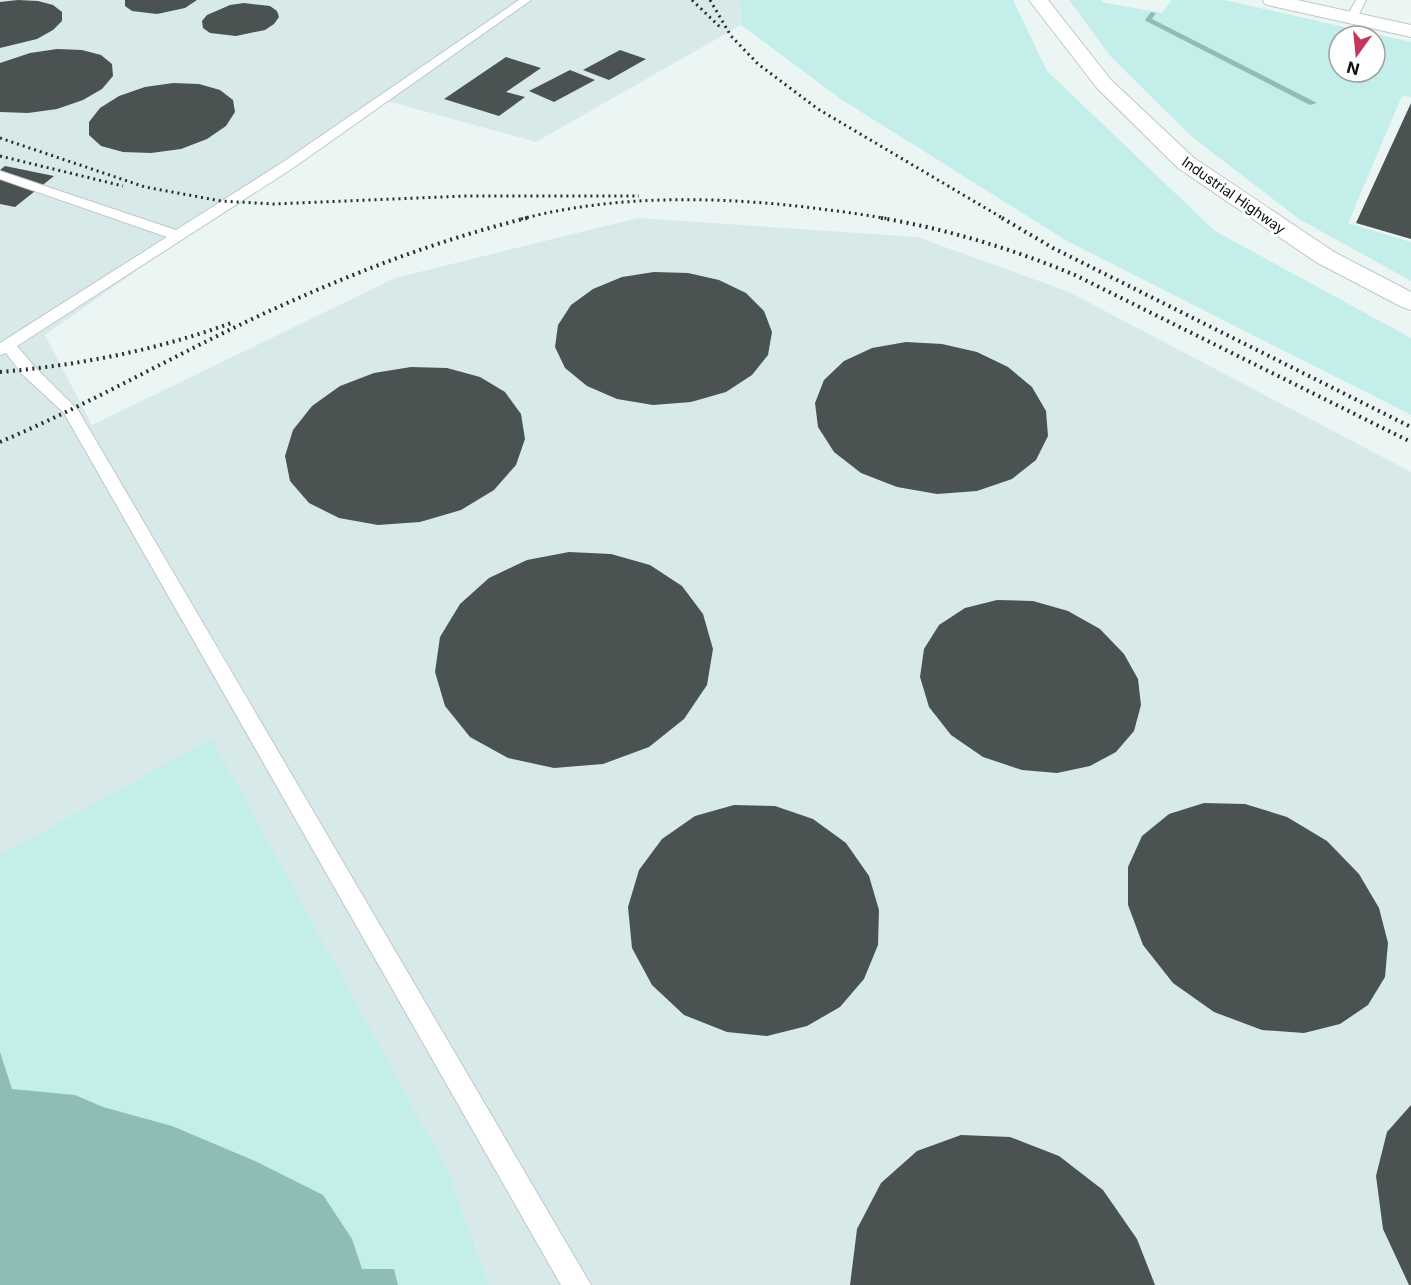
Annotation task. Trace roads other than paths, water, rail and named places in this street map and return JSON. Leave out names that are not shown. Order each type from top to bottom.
[{"type":"main road","name":"Industrial Highway","points":[[1038,0],[1104,84],[1186,163],[1324,257],[1411,302]]},
{"type":"main road","points":[[1272,0],[1411,31]]},
{"type":"lane","points":[[526,0],[288,165],[176,235],[4,348],[70,410],[577,1285]]},
{"type":"lane","points":[[1352,18],[1361,0]]},
{"type":"lane","points":[[0,174],[176,235]]},
{"type":"waterway","points":[[1153,13],[1148,20],[1313,103]]},
{"type":"railway","points":[[692,0],[721,28]]},
{"type":"railway","points":[[710,0],[731,36],[758,64],[818,109],[1004,219]]},
{"type":"railway","points":[[0,138],[145,187],[221,201],[274,204],[466,196],[639,196]]},
{"type":"railway","points":[[0,156],[123,186]]},
{"type":"railway","points":[[521,219],[566,209],[659,200],[752,202],[890,219]]},
{"type":"railway","points":[[0,442],[250,320],[318,290],[420,250],[527,218]]},
{"type":"railway","points":[[881,218],[980,241],[1075,275],[1411,442]]},
{"type":"railway","points":[[1002,218],[1053,248],[1411,427]]},
{"type":"railway","points":[[0,372],[118,355],[177,341],[234,322]]}]
